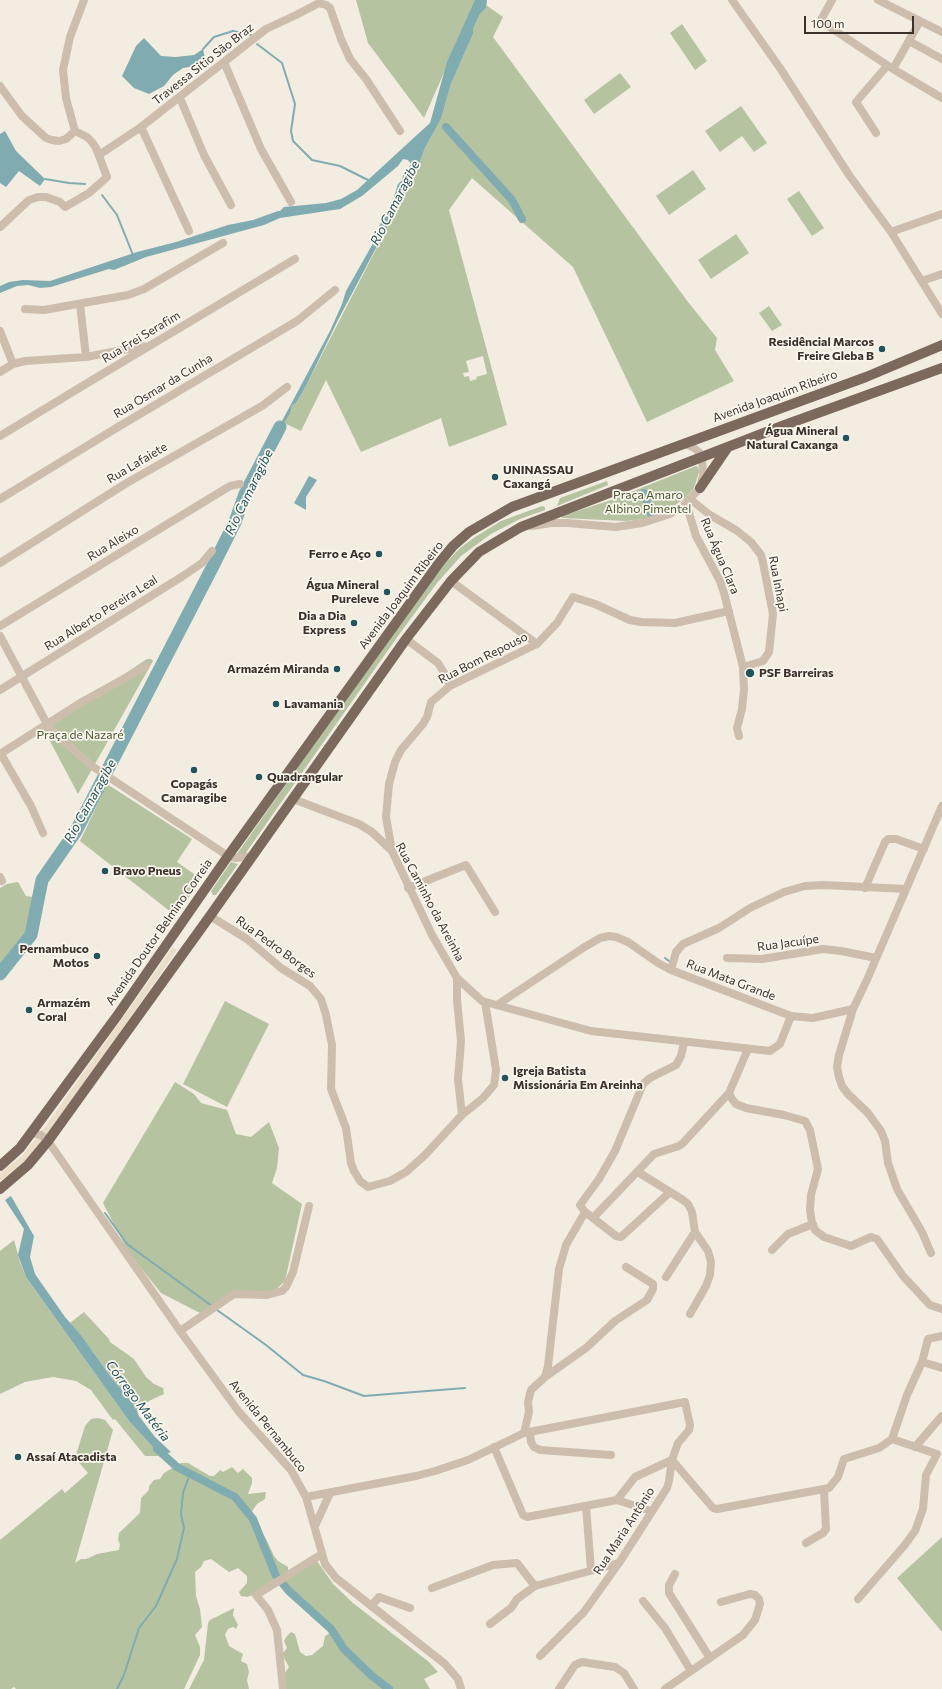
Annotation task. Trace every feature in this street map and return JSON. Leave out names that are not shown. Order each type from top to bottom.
[{"type":"main road","name":"Avenida Joaquim Ribeiro","points":[[334,709],[439,563],[453,546],[469,532],[512,507],[866,377],[942,346]]},
{"type":"main road","points":[[0,1189],[28,1165],[48,1141],[253,856],[406,639],[450,581],[480,552],[521,527],[728,447],[942,368]]},
{"type":"main road","points":[[700,488],[728,447]]},
{"type":"main road","name":"Avenida Doutor Belmino Correia","points":[[0,1166],[20,1148],[117,1016],[228,856],[334,709]]},
{"type":"street","points":[[0,227],[29,200],[38,197],[46,197],[60,202],[65,207],[89,194],[107,177],[96,148],[87,137],[75,130],[66,98],[63,70],[70,37],[84,0]]},
{"type":"street","points":[[732,0],[780,68],[849,175],[891,232],[942,314]]},
{"type":"street","points":[[832,0],[822,18],[825,24],[890,67],[942,98]]},
{"type":"street","points":[[878,0],[942,32]]},
{"type":"street","name":"Travessa Sitio São Braz","points":[[99,155],[141,127],[180,98],[266,29],[296,15],[314,4],[319,3],[330,8],[350,59],[366,79],[400,131]]},
{"type":"street","points":[[876,133],[856,102],[890,67],[909,41],[920,21]]},
{"type":"street","points":[[909,41],[942,59]]},
{"type":"street","points":[[224,62],[261,149],[292,202]]},
{"type":"street","points":[[0,86],[22,116],[46,138],[59,141],[66,139],[75,130]]},
{"type":"street","points":[[180,98],[204,155],[231,205]]},
{"type":"street","points":[[141,127],[189,231]]},
{"type":"street","points":[[891,232],[942,214]]},
{"type":"street","points":[[25,309],[44,310],[128,295],[144,289],[223,243]]},
{"type":"street","name":"Rua Frei Serafim","points":[[0,436],[295,259]]},
{"type":"street","points":[[922,281],[942,274]]},
{"type":"street","name":"Rua Osmar da Cunha","points":[[0,499],[297,321],[335,290]]},
{"type":"street","points":[[80,304],[86,357]]},
{"type":"street","points":[[0,331],[2,343],[13,364]]},
{"type":"street","points":[[0,372],[13,364],[35,359],[86,357],[130,350],[153,344]]},
{"type":"street","name":"Rua Lafaiete","points":[[0,563],[125,484],[262,406],[287,387]]},
{"type":"street","points":[[521,527],[551,523],[614,527],[642,523],[670,514],[688,501],[700,488],[703,475],[702,458],[694,448],[684,443]]},
{"type":"street","name":"Rua Aleixo","points":[[0,626],[230,486],[240,484]]},
{"type":"street","name":"Rua Água Clara","points":[[688,501],[696,536],[720,581],[743,667],[744,690],[742,709],[737,728],[739,736]]},
{"type":"street","name":"Rua Inhapi","points":[[688,501],[736,530],[751,542],[761,555],[773,614],[769,652],[768,656],[763,661],[743,667]]},
{"type":"street","name":"Rua Alberto Pereira Leal","points":[[0,690],[183,576],[202,563],[212,551]]},
{"type":"street","points":[[450,581],[537,644]]},
{"type":"street","name":"Rua Bom Repouso","points":[[392,851],[386,808],[389,784],[395,762],[401,750],[427,717],[431,702],[450,686],[537,644],[557,623],[573,598],[590,602],[630,620],[641,622],[675,623],[729,612]]},
{"type":"street","points":[[0,636],[48,724],[60,738],[92,766],[228,856],[236,858],[253,856]]},
{"type":"street","points":[[406,639],[438,663],[450,686]]},
{"type":"street","points":[[43,834],[24,793],[1,754],[82,702],[145,667]]},
{"type":"street","name":"Rua Caminho da Areinha","points":[[293,799],[359,824],[372,832],[392,851],[408,888],[432,935],[458,978],[478,998],[485,1002],[591,1031],[632,1035],[684,1043],[770,1051],[780,1044],[791,1016]]},
{"type":"street","points":[[931,1253],[922,1232],[897,1189],[888,1163],[885,1141],[881,1131],[868,1113],[848,1094],[842,1086],[838,1067],[839,1055],[853,1009],[942,806]]},
{"type":"street","points":[[865,888],[885,842],[888,839],[896,838],[924,849]]},
{"type":"street","points":[[408,888],[466,865],[495,912]]},
{"type":"street","points":[[671,970],[676,952],[682,944],[718,928],[737,915],[778,894],[805,886],[823,885],[906,889]]},
{"type":"street","name":"Rua Pedro Borges","points":[[210,916],[247,938],[281,968],[310,986],[321,999],[332,1045],[331,1089],[346,1128],[351,1163],[357,1177],[364,1184],[368,1187],[383,1184],[406,1172],[425,1155],[460,1116]]},
{"type":"street","name":"Rua Mata Grande","points":[[497,1005],[600,938],[609,936],[622,938],[658,963],[671,970],[791,1016],[813,1018],[853,1009]]},
{"type":"street","name":"Rua Jacuípe","points":[[727,958],[762,959],[823,950],[841,951],[876,958]]},
{"type":"street","name":"Rua Caminho da Areinha","points":[[458,978],[461,1041],[458,1079],[460,1116]]},
{"type":"street","points":[[460,1116],[483,1098],[494,1085],[496,1078],[485,1002]]},
{"type":"street","points":[[545,1377],[551,1344],[555,1294],[562,1257],[582,1209],[615,1151],[639,1090],[650,1078],[676,1065],[681,1056],[684,1043]]},
{"type":"street","points":[[593,1218],[654,1154],[684,1143],[729,1093],[748,1049]]},
{"type":"street","points":[[729,1093],[736,1104],[746,1108],[784,1115],[805,1121],[810,1130],[818,1169],[810,1195],[810,1210],[815,1230],[824,1237],[850,1246],[871,1237],[877,1239],[903,1276],[930,1305],[942,1309]]},
{"type":"street","points":[[31,1133],[41,1135],[48,1141]]},
{"type":"street","name":"Avenida Pernambuco","points":[[48,1141],[180,1331],[239,1412],[291,1470],[306,1497],[325,1564],[336,1578],[445,1664],[458,1679],[461,1689]]},
{"type":"street","points":[[638,1172],[688,1204],[692,1212],[695,1232],[708,1251],[711,1262],[710,1274],[706,1286],[690,1314]]},
{"type":"street","points":[[582,1209],[616,1236],[621,1237],[669,1193]]},
{"type":"street","points":[[180,1331],[234,1294],[267,1296],[286,1287],[293,1272],[309,1206]]},
{"type":"street","points":[[772,1250],[788,1234],[813,1224]]},
{"type":"street","points":[[666,1276],[695,1232]]},
{"type":"street","points":[[611,1455],[540,1450],[534,1447],[527,1433],[529,1412],[528,1402],[531,1390],[545,1377],[586,1348],[615,1321],[647,1300],[653,1289],[653,1284],[626,1267]]},
{"type":"street","points":[[617,1500],[635,1477],[672,1460],[713,1508],[717,1509],[829,1488],[838,1477],[844,1459],[875,1450],[892,1439],[907,1395],[922,1362],[928,1339],[942,1336]]},
{"type":"street","points":[[922,1362],[942,1368]]},
{"type":"street","name":"Rua Maria Antônio","points":[[527,1433],[685,1402],[690,1418],[689,1430],[678,1443],[672,1460],[667,1488],[619,1563],[584,1612],[540,1656]]},
{"type":"street","points":[[915,1447],[942,1416]]},
{"type":"street","points":[[306,1497],[416,1476],[468,1460],[527,1433]]},
{"type":"street","points":[[858,1599],[904,1546],[915,1531],[923,1509],[926,1475],[937,1454],[892,1439]]},
{"type":"street","points":[[494,1447],[523,1516],[527,1517],[617,1500],[651,1511]]},
{"type":"street","points":[[806,1543],[823,1533],[826,1529],[824,1490]]},
{"type":"street","points":[[315,1526],[330,1493]]},
{"type":"street","points":[[586,1506],[591,1570]]},
{"type":"street","points":[[283,1689],[277,1630],[268,1610],[256,1595],[322,1554]]},
{"type":"street","points":[[490,1624],[510,1608],[517,1599],[535,1586],[619,1563]]},
{"type":"street","points":[[432,1588],[494,1565],[517,1564],[535,1586]]},
{"type":"street","points":[[675,1574],[669,1585],[669,1593],[710,1658]]},
{"type":"street","points":[[665,1689],[743,1635],[755,1620],[760,1604],[759,1599],[755,1595],[750,1594],[721,1602]]},
{"type":"street","points":[[371,1606],[379,1597],[410,1608]]},
{"type":"street","points":[[643,1601],[664,1628],[691,1671]]},
{"type":"street","points":[[559,1689],[575,1665],[582,1662],[615,1667],[624,1673],[634,1689]]},
{"type":"green space","points":[[356,0],[476,0],[424,118],[368,43]]},
{"type":"green space","points":[[486,5],[503,17],[493,37],[688,302],[717,338],[715,350],[734,381],[647,422],[573,267],[472,178],[449,210],[507,425],[449,447],[441,418],[361,452],[326,380],[301,431],[284,423],[292,405],[296,403],[307,384],[417,169],[425,148],[441,119],[451,84],[473,34],[473,29],[480,14],[486,8]],"holes":[[[483,356],[487,374],[476,377],[477,379],[470,381],[469,376],[464,377],[463,373],[469,372],[466,361]]]},
{"type":"green space","points":[[682,24],[707,61],[695,70],[670,33]]},
{"type":"green space","points":[[620,73],[631,87],[594,114],[584,100]]},
{"type":"green space","points":[[741,106],[767,143],[754,152],[742,136],[720,152],[705,131]]},
{"type":"green space","points":[[693,170],[706,189],[669,215],[656,196]]},
{"type":"green space","points":[[799,191],[824,228],[812,236],[787,199]]},
{"type":"green space","points":[[736,234],[749,253],[711,279],[698,260]]},
{"type":"green space","points":[[769,306],[782,325],[772,331],[759,313]]},
{"type":"green space","name":"Praça Amaro Albino Pimentel","points":[[696,466],[698,467],[699,472],[694,488],[685,498],[671,508],[657,515],[644,519],[626,521],[562,518],[562,516],[611,500]]},
{"type":"green space","points":[[607,481],[608,485],[557,506],[560,498]]},
{"type":"green space","points":[[542,506],[545,507],[545,510],[520,519],[491,534],[461,556],[437,583],[245,854],[237,854],[405,615],[442,567],[460,548],[501,521]]},
{"type":"green space","name":"Praça de Nazaré","points":[[147,659],[151,659],[153,661],[78,794],[43,728]]},
{"type":"green space","points":[[107,784],[192,839],[177,862],[201,879],[176,916],[80,841]]},
{"type":"green space","points":[[231,862],[238,864],[216,895],[213,895],[211,891]]},
{"type":"green space","points":[[18,882],[26,896],[39,898],[31,935],[0,974],[0,888],[7,884]]},
{"type":"green space","points":[[225,1001],[269,1024],[227,1107],[183,1084]]},
{"type":"green space","points":[[175,1082],[194,1094],[201,1103],[227,1110],[236,1134],[251,1137],[269,1122],[279,1148],[277,1168],[272,1183],[302,1204],[285,1281],[270,1295],[240,1291],[200,1313],[161,1293],[129,1253],[103,1203]]},
{"type":"green space","points":[[14,1240],[26,1277],[129,1421],[161,1456],[145,1456],[115,1419],[113,1420],[91,1390],[76,1381],[53,1377],[25,1382],[0,1394],[0,1251]]},
{"type":"green space","points":[[84,1312],[109,1339],[110,1342],[134,1359],[146,1377],[154,1384],[163,1388],[164,1394],[149,1401],[137,1411],[129,1397],[113,1380],[81,1335],[70,1323]]},
{"type":"green space","points":[[98,1418],[105,1420],[113,1430],[75,1563],[81,1559],[86,1559],[97,1554],[119,1550],[119,1533],[140,1513],[141,1498],[149,1490],[149,1486],[154,1480],[160,1479],[164,1473],[181,1463],[188,1463],[210,1476],[214,1476],[220,1470],[223,1472],[232,1467],[238,1473],[243,1469],[252,1478],[252,1483],[248,1494],[266,1492],[265,1499],[257,1504],[251,1513],[274,1556],[278,1561],[288,1567],[288,1571],[256,1594],[247,1597],[241,1596],[239,1592],[247,1583],[247,1576],[238,1568],[229,1572],[211,1559],[204,1561],[201,1567],[195,1572],[196,1596],[200,1609],[202,1627],[195,1635],[200,1647],[200,1655],[184,1689],[16,1689],[14,1687],[11,1689],[0,1689],[0,1540],[62,1489],[65,1493],[88,1473],[75,1458],[85,1426],[91,1419]]},
{"type":"green space","points":[[942,1537],[942,1632],[897,1578]]},
{"type":"green space","points":[[317,1561],[333,1584],[353,1603],[429,1662],[438,1672],[424,1679],[430,1689],[286,1689],[284,1674],[289,1667],[282,1654],[287,1648],[284,1641],[287,1636],[291,1632],[295,1634],[300,1652],[306,1656],[312,1655],[323,1646],[325,1636],[330,1633],[285,1593],[279,1583]]},
{"type":"green space","points":[[234,1608],[233,1615],[238,1625],[236,1629],[233,1627],[228,1629],[225,1635],[229,1646],[243,1654],[241,1661],[247,1664],[249,1672],[247,1680],[249,1689],[189,1689],[204,1660],[208,1623],[210,1620]]},
{"type":"shaded area","points":[[173,947],[177,950],[59,1120],[22,1165],[0,1181],[0,1173],[22,1156],[45,1127]]},
{"type":"water","points":[[475,0],[487,0],[486,8],[480,14],[473,29],[473,34],[451,84],[441,119],[425,148],[417,169],[395,212],[338,320],[307,384],[296,403],[292,405],[290,413],[273,442],[272,441],[282,421],[330,331],[346,291],[372,245],[383,217],[391,206],[398,184],[411,164],[408,160],[403,159],[398,166],[362,196],[340,209],[280,218],[264,225],[146,257],[114,270],[109,269],[51,287],[40,288],[28,285],[17,286],[0,293],[0,286],[9,282],[23,280],[50,281],[137,252],[176,242],[228,225],[253,220],[280,211],[284,207],[326,203],[341,199],[357,190],[430,123],[447,62]]},
{"type":"water","points":[[144,38],[161,56],[176,57],[194,55],[203,49],[206,64],[183,68],[173,75],[164,86],[149,94],[134,88],[122,76],[136,46]]},
{"type":"water","points":[[5,131],[16,151],[45,179],[40,186],[19,171],[6,187],[0,183],[0,134]]},
{"type":"water","points":[[309,476],[317,480],[306,497],[306,510],[294,503]]},
{"type":"water","points":[[11,1196],[34,1236],[30,1257],[35,1274],[65,1317],[81,1335],[113,1380],[129,1397],[139,1416],[155,1437],[171,1452],[161,1456],[129,1421],[26,1277],[18,1255],[24,1229],[5,1200]]},
{"type":"waterway","points":[[203,49],[214,37],[233,31],[251,35]]},
{"type":"waterway","points":[[257,44],[282,63],[295,104],[291,131],[293,141],[312,160],[340,166],[370,181]]},
{"type":"waterway","points":[[446,127],[512,200],[522,219]]},
{"type":"waterway","points":[[45,179],[85,184]]},
{"type":"waterway","points":[[102,195],[117,215],[133,255]]},
{"type":"waterway","name":"Rio Camaragibe","points":[[0,974],[31,935],[42,880],[76,831],[213,566],[235,522],[245,494],[280,427]]},
{"type":"waterway","points":[[644,493],[651,514]]},
{"type":"waterway","points":[[665,958],[669,961]]},
{"type":"waterway","points":[[105,1213],[127,1244],[212,1306]]},
{"type":"waterway","points":[[217,1310],[266,1345],[303,1375],[364,1396],[465,1388]]},
{"type":"waterway","name":"Córrego Matéria","points":[[157,1449],[177,1467],[235,1497],[253,1519],[276,1576],[289,1591],[331,1629],[344,1649],[372,1676],[389,1689]]},
{"type":"waterway","points":[[117,1689],[124,1675],[139,1628],[156,1606],[177,1559],[184,1528],[181,1514],[183,1493],[190,1474]]},
{"type":"place","name":"Residêncial Marcos Freire Gleba B","points":[[882,349]]},
{"type":"place","name":"Água Mineral Natural Caxanga","points":[[846,438]]},
{"type":"place","name":"UNINASSAU Caxangá","points":[[495,477]]},
{"type":"place","name":"Ferro e Aço","points":[[379,554]]},
{"type":"place","name":"Água Mineral Pureleve","points":[[387,592]]},
{"type":"place","name":"Dia a Dia Express","points":[[354,623]]},
{"type":"place","name":"Armazém Miranda","points":[[337,669]]},
{"type":"place","name":"PSF Barreiras","points":[[750,673]]},
{"type":"place","name":"Lavamania","points":[[276,704]]},
{"type":"place","name":"Copagás Camaragibe","points":[[194,770]]},
{"type":"place","name":"Quadrangular","points":[[259,777]]},
{"type":"place","name":"Bravo Pneus","points":[[105,871]]},
{"type":"place","name":"Pernambuco Motos","points":[[97,956]]},
{"type":"place","name":"Armazém Coral","points":[[29,1010]]},
{"type":"place","name":"Igreja Batista Missionária Em Areinha","points":[[505,1078]]},
{"type":"place","name":"Assaí Atacadista","points":[[18,1457]]}]
